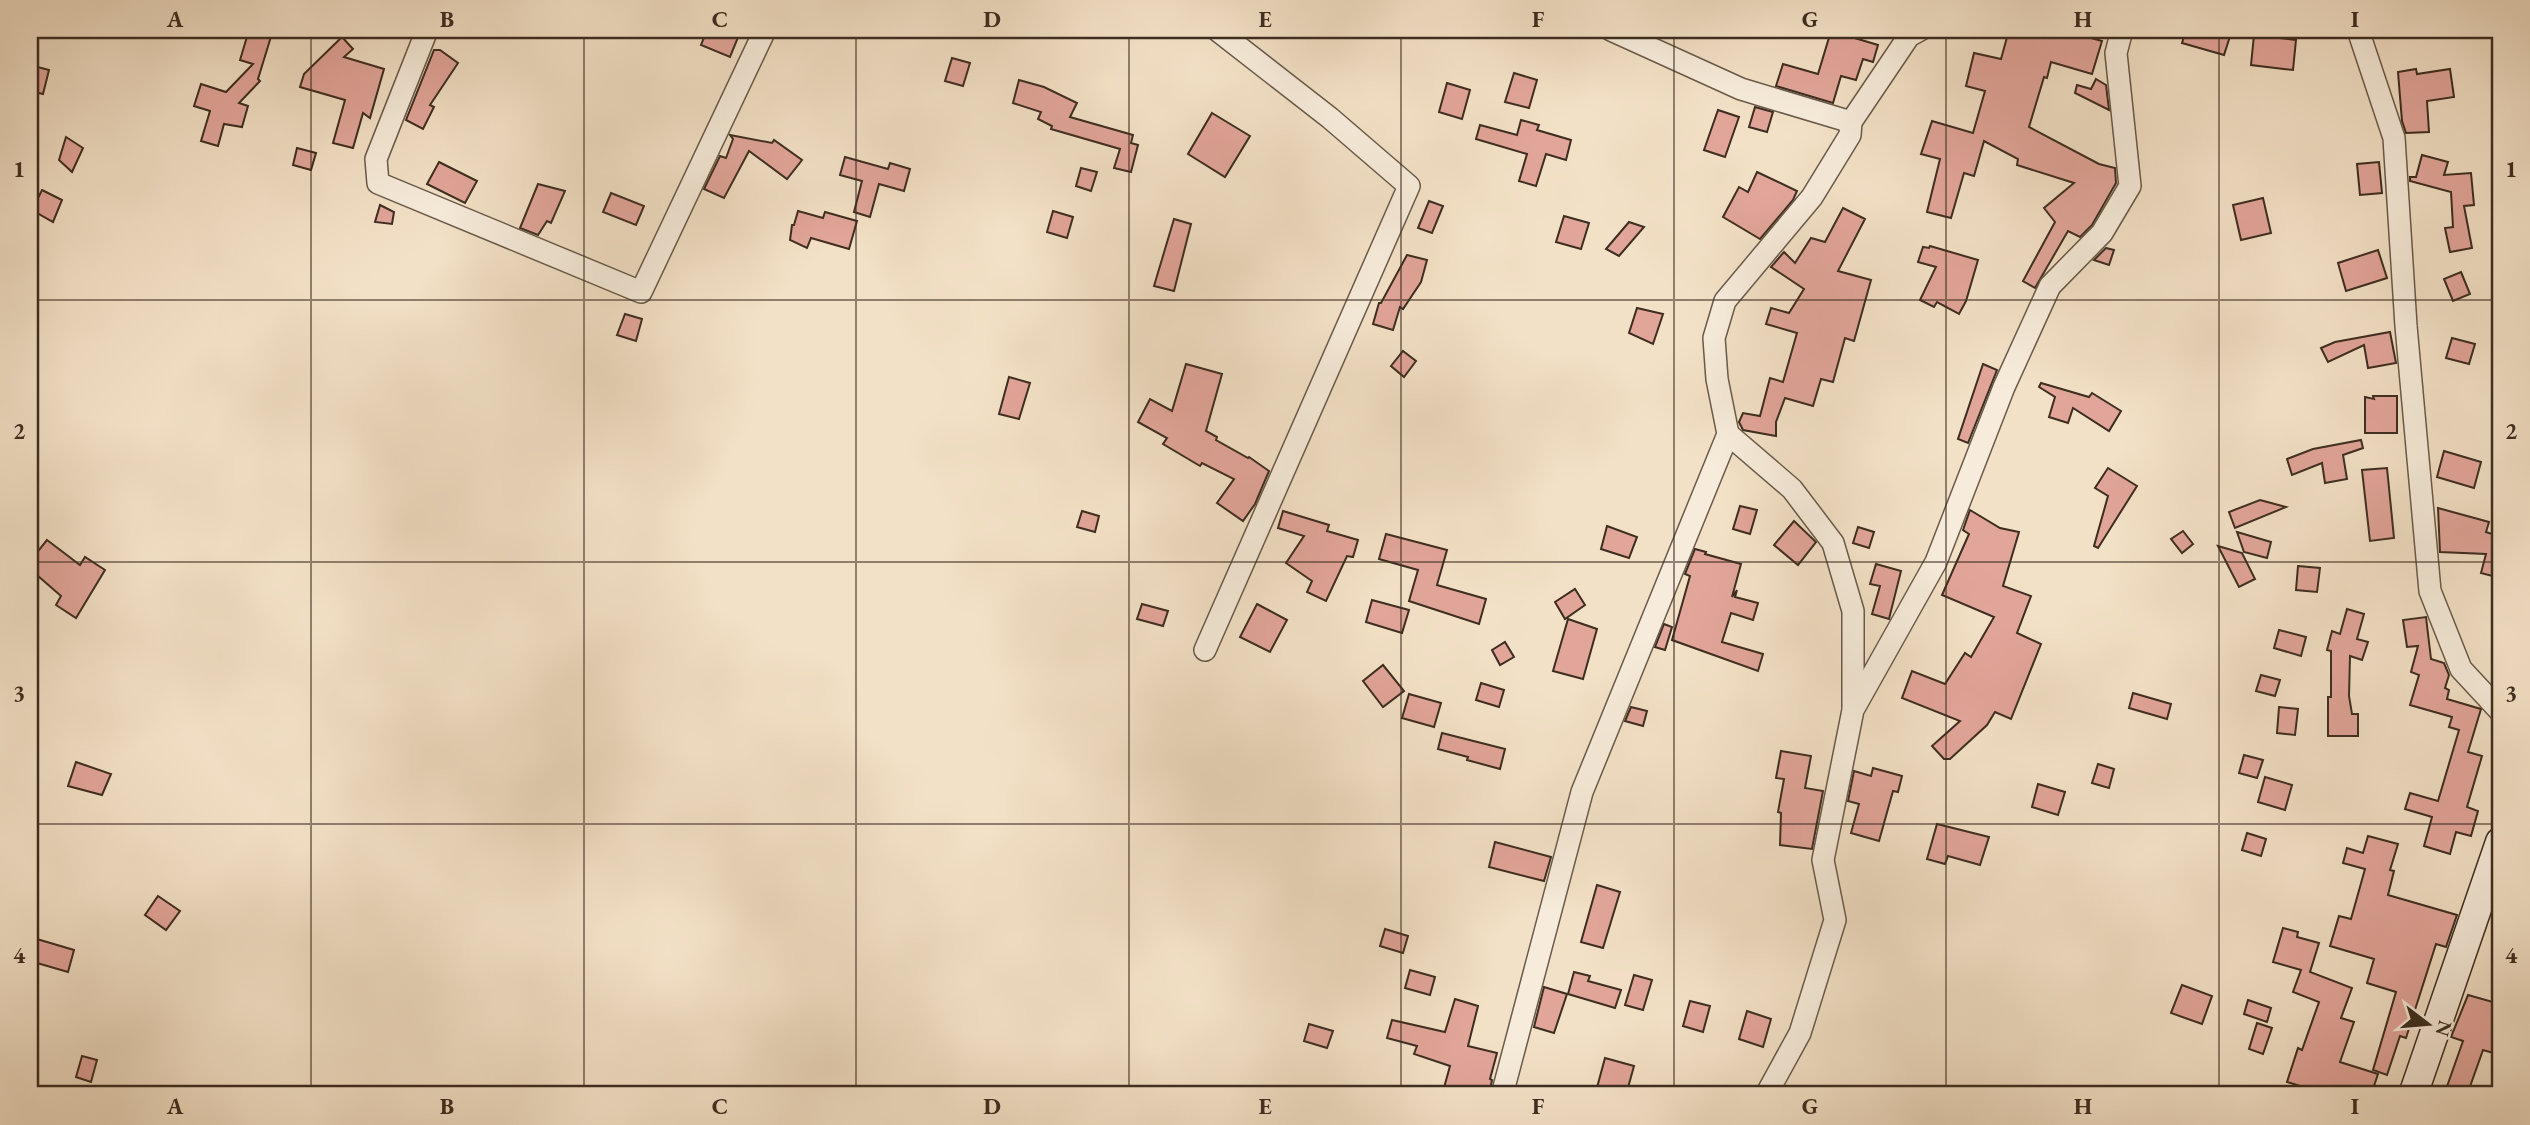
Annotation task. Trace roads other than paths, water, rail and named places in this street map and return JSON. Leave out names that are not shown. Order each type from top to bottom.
[{"type":"main road","points":[[2413,1095],[2500,842]]},
{"type":"street","points":[[427,30],[376,159],[379,183],[641,292],[765,30]]},
{"type":"street","points":[[1205,650],[1409,186],[1330,118],[1217,30]]},
{"type":"street","points":[[1611,30],[1741,89],[1850,122]]},
{"type":"street","points":[[1502,1095],[1582,793],[1728,434],[1717,379],[1714,338],[1724,301],[1812,197],[1850,135],[1850,122],[1909,36],[1920,30]]},
{"type":"street","points":[[1853,710],[1936,562],[2004,387],[2050,286],[2102,233],[2130,187],[2116,53],[2122,30]]},
{"type":"street","points":[[2358,30],[2394,138],[2406,326],[2430,592],[2461,669],[2500,711]]},
{"type":"street","points":[[1728,434],[1791,489],[1833,542],[1853,611],[1853,710],[1822,860],[1835,920],[1800,1033],[1766,1095]]}]
